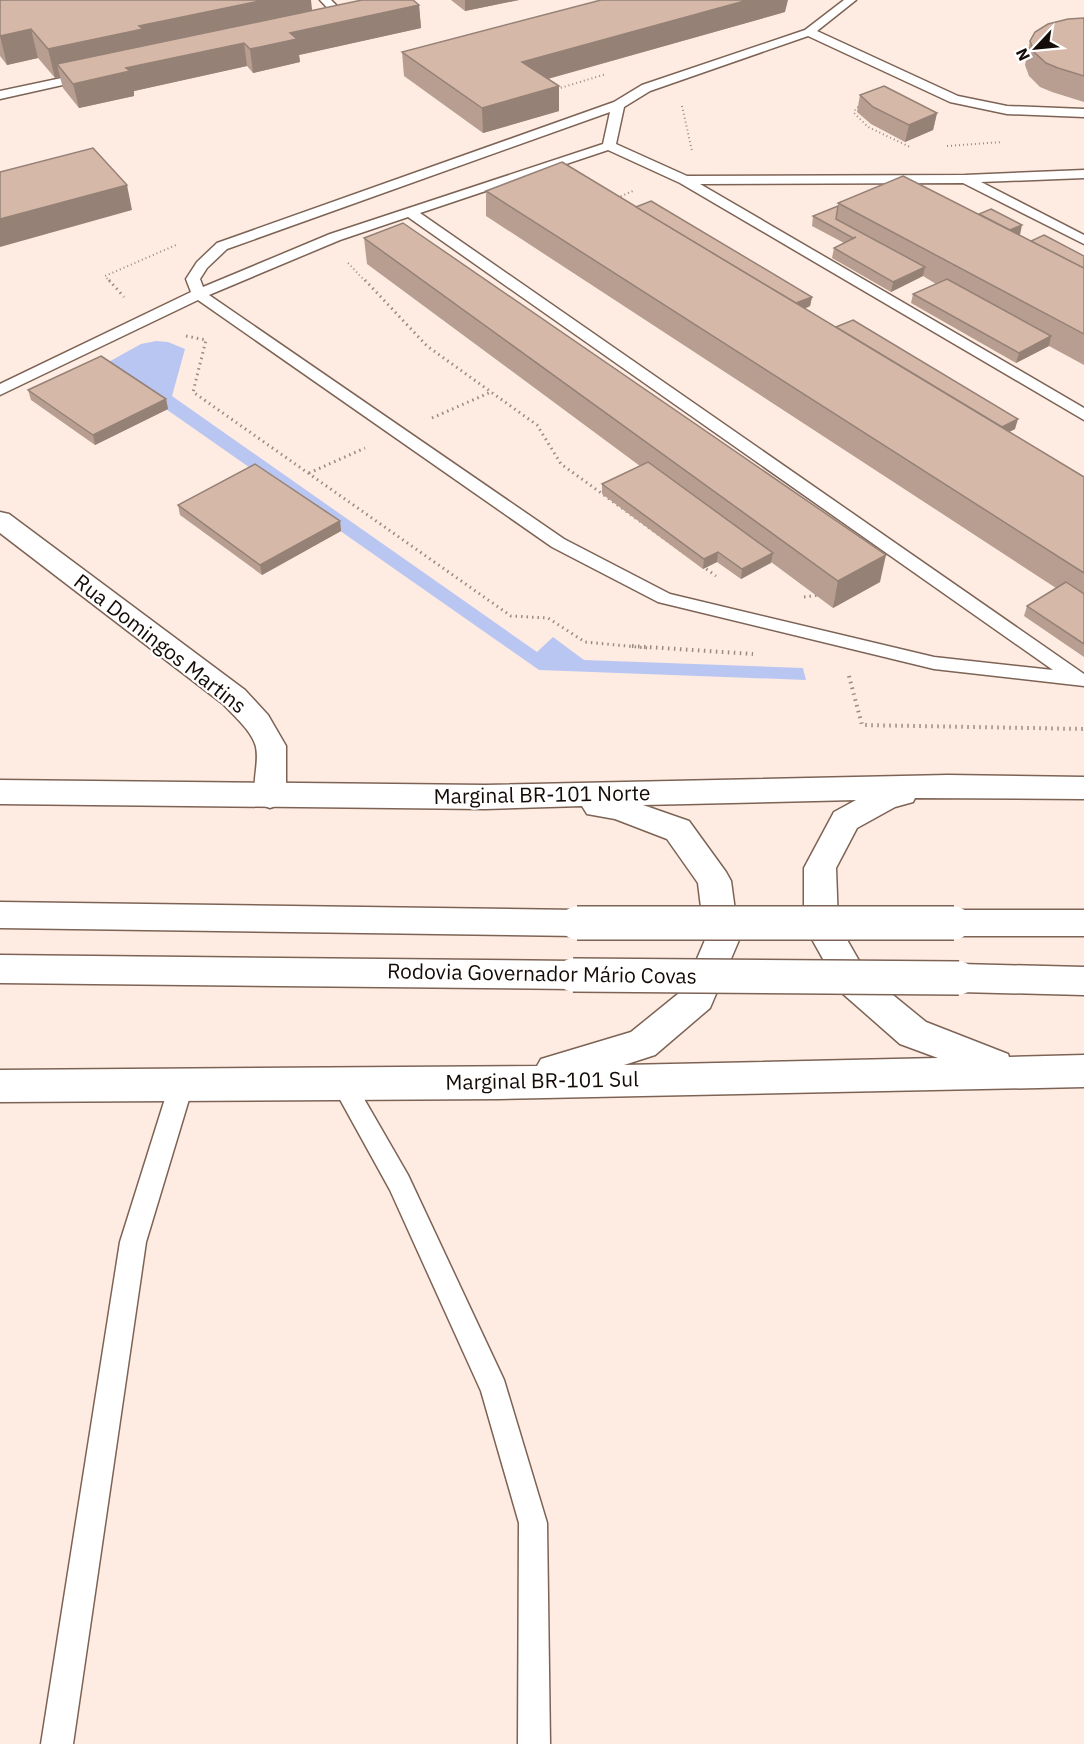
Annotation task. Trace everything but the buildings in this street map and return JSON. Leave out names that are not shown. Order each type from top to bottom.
[{"type":"main road","name":"Rua Domingos Martins","points":[[0,520],[234,697],[257,723],[271,746],[270,796]]},
{"type":"main road","name":"Marginal BR-101 Norte","points":[[0,792],[485,797],[948,786],[1084,788]]},
{"type":"main road","points":[[948,786],[887,797],[845,820],[820,868],[821,925],[854,983],[913,1033],[992,1064],[1079,1070]]},
{"type":"main road","points":[[485,797],[557,801],[618,808],[678,830],[714,880],[722,940],[698,999],[642,1044],[499,1083]]},
{"type":"main road","points":[[0,915],[577,923],[1084,924]]},
{"type":"main road","name":"Rodovia Governador Mário Covas","points":[[0,969],[1084,981]]},
{"type":"main road","name":"Marginal BR-101 Sul","points":[[2,1088],[499,1083],[1079,1070]]},
{"type":"lane","points":[[304,29],[324,24],[335,18],[338,12],[325,0]]},
{"type":"lane","points":[[851,0],[809,32],[646,88],[618,105],[222,246],[202,265],[193,279],[199,294],[558,543],[664,598],[934,663],[1082,681]]},
{"type":"lane","points":[[809,32],[954,99],[1007,110],[1084,113]]},
{"type":"lane","points":[[0,95],[105,72]]},
{"type":"lane","points":[[609,146],[618,105]]},
{"type":"lane","points":[[0,390],[199,294],[334,237],[609,146],[685,180],[1084,415]]},
{"type":"lane","points":[[685,180],[965,179],[1084,174]]},
{"type":"lane","points":[[965,179],[1084,240]]},
{"type":"lane","points":[[410,212],[1082,681]]},
{"type":"lane","points":[[345,1085],[399,1183],[494,1389],[533,1523],[534,1744]]},
{"type":"lane","points":[[57,1744],[133,1242],[181,1086]]},
{"type":"path","points":[[562,96],[556,88],[610,72]]},
{"type":"path","points":[[681,98],[693,158]]},
{"type":"path","points":[[865,105],[856,108],[854,113],[868,127],[908,147]]},
{"type":"path","points":[[940,147],[1006,142]]},
{"type":"path","points":[[897,147],[919,147]]},
{"type":"path","points":[[181,243],[105,276],[156,331],[206,340],[193,392],[512,616],[548,618],[585,642],[660,649],[764,654]]},
{"type":"path","points":[[346,259],[350,267],[427,346],[537,425],[561,464],[703,569],[722,579]]},
{"type":"path","points":[[796,597],[827,593]]},
{"type":"path","points":[[847,669],[862,725],[1084,729]]},
{"type":"shaded area","points":[[156,341],[168,342],[185,349],[172,396],[537,652],[553,637],[584,660],[803,668],[806,680],[539,670],[103,365],[141,344]]}]
